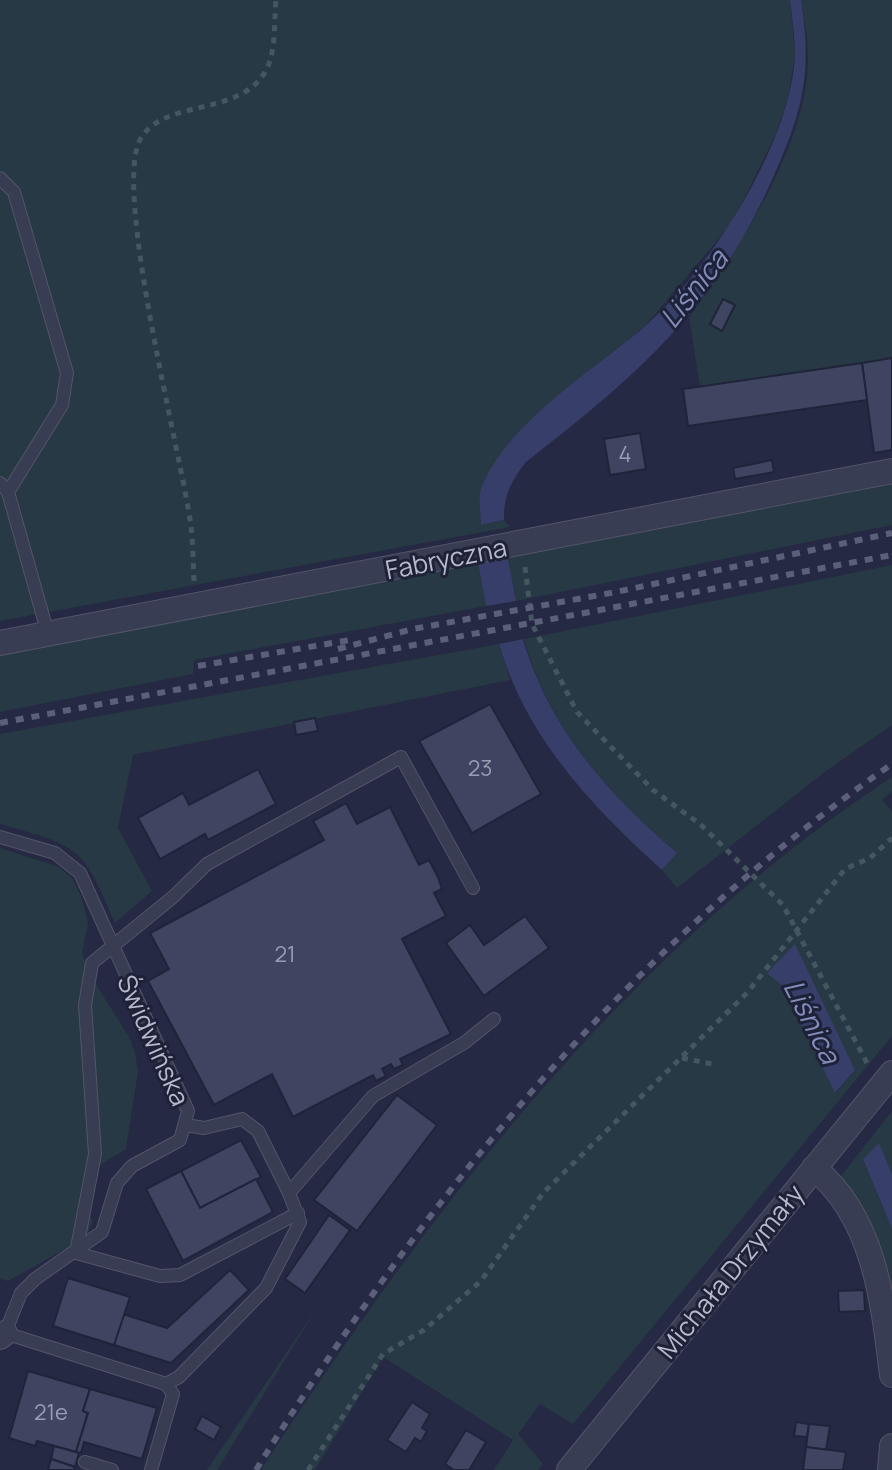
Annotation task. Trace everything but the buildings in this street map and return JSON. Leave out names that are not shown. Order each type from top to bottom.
[{"type":"street","name":"Fabryczna","points":[[0,643],[892,471]]},
{"type":"street","name":"Michała Drzymały","points":[[569,1470],[814,1168],[881,1070]]},
{"type":"street","points":[[814,1168],[844,1199],[865,1241],[883,1306],[892,1375]]},
{"type":"street","points":[[890,1470],[892,1446]]},
{"type":"lane","points":[[0,178],[14,192],[67,373],[62,405],[4,488],[48,634]]},
{"type":"lane","points":[[298,1213],[180,1275],[160,1276],[76,1253],[95,1154],[85,1005],[92,963],[113,949],[207,864],[401,757],[473,888]]},
{"type":"lane","name":"Świdwińska","points":[[0,837],[55,853],[80,873],[188,1111],[180,1140],[132,1166],[117,1183],[102,1232],[76,1253],[55,1263],[21,1293],[2,1335]]},
{"type":"lane","points":[[289,1193],[373,1096],[464,1043],[494,1019]]},
{"type":"lane","points":[[166,1384],[179,1377],[210,1348],[266,1288],[300,1222],[258,1131],[242,1119],[204,1128],[186,1125]]},
{"type":"lane","points":[[2,1335],[166,1384],[173,1394],[172,1407],[151,1470]]},
{"type":"lane","points":[[85,1462],[112,1470]]},
{"type":"path","points":[[196,606],[191,526],[138,243],[133,166],[141,138],[160,122],[248,93],[269,66],[276,0]]},
{"type":"path","points":[[523,543],[532,624],[577,712],[653,790],[738,857],[783,905],[795,931],[881,1070]]},
{"type":"path","points":[[308,1470],[383,1354],[424,1330],[481,1281],[543,1193],[747,993],[845,869],[870,858],[892,838]]},
{"type":"path","points":[[681,1058],[717,1065]]},
{"type":"shaded area","points":[[0,0],[790,0],[795,55],[788,98],[775,136],[732,223],[646,325],[540,411],[499,457],[482,525],[504,520],[510,527],[0,621]]},
{"type":"shaded area","points":[[801,0],[892,0],[892,358],[700,387],[689,317],[748,229],[782,162],[795,128],[804,95],[808,62]]},
{"type":"shaded area","points":[[892,484],[892,525],[516,601],[508,558]]},
{"type":"shaded area","points":[[478,563],[486,606],[194,660],[193,674],[0,712],[0,655]]},
{"type":"shaded area","points":[[892,565],[892,725],[826,771],[677,888],[662,870],[677,853],[628,807],[584,757],[549,702],[524,639]]},
{"type":"shaded area","points":[[499,644],[510,680],[133,755],[118,828],[152,891],[115,923],[94,878],[76,853],[48,838],[0,824],[0,734]]},
{"type":"shaded area","points":[[892,777],[892,791],[882,800],[892,811],[892,1036],[573,1424],[540,1404],[518,1434],[543,1464],[538,1470],[494,1470],[513,1440],[383,1357],[315,1470],[261,1470],[394,1276],[465,1181],[541,1090],[621,1004],[706,922],[796,846]],"holes":[[[794,945],[855,1070],[836,1093],[781,985]]]},
{"type":"shaded area","points":[[0,848],[59,867],[72,878],[81,896],[88,923],[82,953],[90,975],[129,1037],[138,1071],[126,1149],[93,1170],[84,1185],[93,1222],[85,1238],[8,1281],[0,1279]]},
{"type":"shaded area","points":[[892,1111],[892,1174],[879,1144],[863,1159],[892,1229],[892,1305],[854,1196],[841,1176]]},
{"type":"shaded area","points":[[318,1306],[217,1470],[207,1470]]},
{"type":"water","name":"Liśnica","points":[[790,0],[801,0],[806,50],[802,93],[782,157],[749,227],[697,305],[668,338],[602,401],[526,462],[509,489],[504,520],[481,525],[481,489],[510,442],[553,400],[669,303],[695,273],[743,203],[779,127],[790,90],[795,55]]},
{"type":"water","points":[[508,558],[516,601],[486,606],[478,563]]},
{"type":"water","points":[[523,639],[548,702],[584,757],[627,807],[677,853],[662,870],[586,795],[544,740],[511,678],[499,644]]},
{"type":"water","name":"Liśnica","points":[[795,944],[855,1070],[835,1093],[782,985],[767,973]]},
{"type":"water","points":[[879,1143],[892,1174],[892,1229],[863,1159]]},
{"type":"railway","points":[[338,649],[413,629],[616,592],[892,533]]},
{"type":"railway","points":[[0,723],[892,555]]},
{"type":"railway","points":[[198,666],[350,640]]},
{"type":"railway","points":[[256,1470],[320,1370],[389,1272],[461,1176],[538,1084],[619,996],[705,913],[796,836],[892,764]]}]
